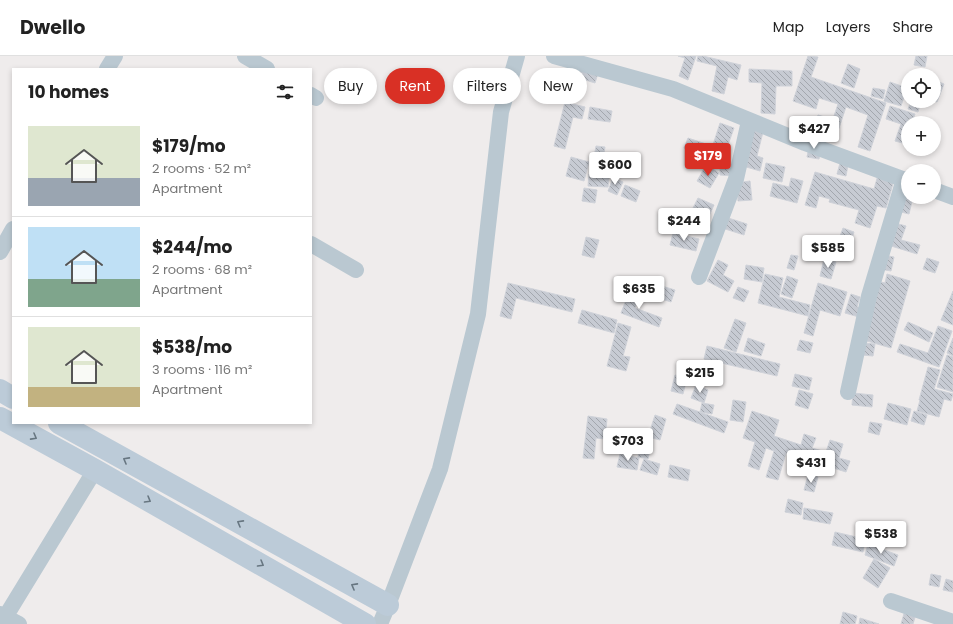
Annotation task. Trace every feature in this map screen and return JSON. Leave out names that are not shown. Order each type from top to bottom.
[{"type":"street","points":[[108,68],[115,56]]},
{"type":"street","points":[[245,56],[265,68]]},
{"type":"street","points":[[61,424],[384,615],[440,469],[478,314],[501,112],[517,56]]},
{"type":"street","points":[[554,56],[673,89],[805,143],[901,178]]},
{"type":"street","points":[[699,277],[736,179],[749,120]]},
{"type":"street","points":[[941,193],[953,197]]},
{"type":"street","points":[[848,392],[869,296],[901,196]]},
{"type":"street","points":[[0,252],[12,231]]},
{"type":"street","points":[[312,245],[356,270]]},
{"type":"street","points":[[0,390],[12,397]]},
{"type":"street","points":[[0,418],[95,470],[365,624]]},
{"type":"street","points":[[6,620],[95,470]]},
{"type":"street","points":[[891,601],[952,623]]},
{"type":"building","points":[[678,56],[696,56],[688,80],[679,76],[685,58]]},
{"type":"building","points":[[698,56],[741,65],[737,80],[728,77],[724,94],[712,91],[717,66],[697,61]]},
{"type":"building","points":[[808,56],[818,57],[811,77],[886,103],[870,151],[858,147],[868,115],[846,107],[836,137],[828,134],[838,104],[819,98],[816,109],[793,101]]},
{"type":"building","points":[[916,56],[927,56],[925,67],[914,65]]},
{"type":"building","points":[[579,60],[600,67],[595,83],[587,80],[587,68],[576,68]]},
{"type":"building","points":[[848,64],[860,69],[854,88],[841,83]]},
{"type":"building","points":[[749,69],[792,71],[792,86],[776,86],[775,114],[761,113],[762,83],[749,82]]},
{"type":"building","points":[[890,82],[901,86],[901,106],[884,101]]},
{"type":"building","points":[[941,83],[944,84],[941,92]]},
{"type":"building","points":[[873,88],[885,90],[883,99],[871,96]]},
{"type":"building","points":[[564,104],[573,104],[585,107],[582,119],[573,117],[565,149],[554,146]]},
{"type":"building","points":[[890,106],[915,114],[914,116],[901,116],[901,124],[886,119]]},
{"type":"building","points":[[590,107],[612,111],[610,122],[588,119]]},
{"type":"building","points":[[908,108],[919,108],[918,112]]},
{"type":"building","points":[[818,115],[828,118],[823,134],[813,131]]},
{"type":"building","points":[[720,123],[734,128],[723,159],[710,154]]},
{"type":"building","points":[[901,124],[901,143],[895,141]]},
{"type":"building","points":[[754,129],[763,132],[757,156],[763,158],[760,171],[743,166]]},
{"type":"building","points":[[688,138],[706,144],[702,154],[684,148]]},
{"type":"building","points":[[810,142],[822,144],[819,159],[807,157]]},
{"type":"building","points":[[596,146],[605,147],[603,159],[594,158]]},
{"type":"building","points":[[571,157],[589,162],[584,181],[566,176]]},
{"type":"building","points":[[766,163],[785,167],[782,182],[763,178]]},
{"type":"building","points":[[840,163],[848,165],[846,176],[837,174]]},
{"type":"building","points":[[706,165],[719,173],[710,188],[697,181]]},
{"type":"building","points":[[720,168],[733,168],[733,176],[720,175]]},
{"type":"building","points":[[815,172],[874,189],[878,175],[894,180],[886,208],[877,206],[870,228],[855,223],[859,210],[829,202],[830,199],[819,196],[816,208],[805,205]]},
{"type":"building","points":[[589,174],[609,175],[608,187],[588,186]]},
{"type":"building","points":[[613,178],[623,182],[617,195],[608,191]]},
{"type":"building","points":[[791,178],[803,181],[797,203],[770,196],[773,183],[789,187]]},
{"type":"building","points":[[750,181],[752,200],[738,201],[737,183]]},
{"type":"building","points":[[625,185],[640,191],[636,202],[621,196]]},
{"type":"building","points":[[584,188],[597,190],[595,203],[582,201]]},
{"type":"building","points":[[698,198],[714,205],[709,216],[693,208]]},
{"type":"building","points":[[901,198],[901,204],[911,204],[909,214],[897,211]]},
{"type":"building","points":[[722,216],[747,224],[744,235],[719,227]]},
{"type":"building","points":[[693,219],[706,223],[703,231],[691,228]]},
{"type":"building","points":[[895,223],[906,226],[901,240],[920,245],[917,254],[888,245]]},
{"type":"building","points":[[843,228],[854,232],[846,257],[834,253]]},
{"type":"building","points":[[673,233],[699,239],[696,251],[670,245]]},
{"type":"building","points":[[586,237],[599,240],[594,258],[582,255]]},
{"type":"building","points":[[791,255],[798,256],[794,270],[787,268]]},
{"type":"building","points":[[883,255],[894,257],[891,271],[880,269]]},
{"type":"building","points":[[927,258],[939,262],[935,273],[923,269]]},
{"type":"building","points":[[824,259],[836,262],[831,279],[820,276]]},
{"type":"building","points":[[718,260],[728,265],[723,275],[734,281],[728,292],[707,281]]},
{"type":"building","points":[[746,265],[764,268],[762,282],[744,279]]},
{"type":"building","points":[[765,274],[783,278],[779,297],[810,305],[808,316],[758,303]]},
{"type":"building","points":[[887,274],[910,281],[891,348],[860,339],[877,281],[885,283]]},
{"type":"building","points":[[787,276],[798,280],[792,298],[781,294]]},
{"type":"building","points":[[642,280],[675,290],[671,302],[639,292]]},
{"type":"building","points":[[508,283],[575,299],[572,312],[516,298],[511,319],[500,316]]},
{"type":"building","points":[[818,283],[847,292],[840,316],[820,310],[813,336],[804,333]]},
{"type":"building","points":[[738,287],[749,291],[744,302],[733,298]]},
{"type":"building","points":[[630,290],[640,293],[635,308],[662,318],[659,327],[621,313]]},
{"type":"building","points":[[953,291],[953,325],[941,320]]},
{"type":"building","points":[[851,294],[860,297],[857,307],[868,310],[866,319],[845,313]]},
{"type":"building","points":[[582,310],[617,320],[614,333],[578,323]]},
{"type":"building","points":[[735,319],[746,323],[736,352],[724,348]]},
{"type":"building","points":[[908,322],[933,333],[929,342],[904,330]]},
{"type":"building","points":[[618,323],[631,327],[623,356],[630,357],[626,371],[607,366]]},
{"type":"building","points":[[938,326],[952,331],[939,367],[897,352],[900,344],[928,353]]},
{"type":"building","points":[[748,338],[765,344],[761,356],[744,351]]},
{"type":"building","points":[[953,338],[953,356],[947,353]]},
{"type":"building","points":[[800,340],[813,343],[810,353],[797,350]]},
{"type":"building","points":[[852,342],[875,344],[873,356],[851,354]]},
{"type":"building","points":[[707,346],[780,364],[777,376],[704,359]]},
{"type":"building","points":[[947,355],[953,357],[953,392],[937,387]]},
{"type":"building","points":[[928,367],[940,370],[934,389],[953,394],[951,401],[944,399],[939,417],[917,411]]},
{"type":"building","points":[[795,374],[812,378],[809,390],[792,386]]},
{"type":"building","points":[[675,375],[687,378],[683,394],[671,391]]},
{"type":"building","points":[[696,385],[708,390],[704,403],[691,398]]},
{"type":"building","points":[[799,390],[813,394],[808,409],[795,405]]},
{"type":"building","points":[[853,393],[873,395],[872,407],[852,405]]},
{"type":"building","points":[[733,400],[746,402],[743,422],[730,420]]},
{"type":"building","points":[[702,403],[714,405],[712,414],[700,412]]},
{"type":"building","points":[[888,403],[911,409],[907,425],[884,419]]},
{"type":"building","points":[[677,404],[728,422],[724,433],[673,414]]},
{"type":"building","points":[[752,411],[779,420],[774,436],[801,445],[804,434],[816,438],[812,448],[826,452],[830,440],[843,444],[839,458],[850,461],[846,472],[786,453],[778,480],[766,477],[774,451],[766,448],[759,470],[748,466],[755,442],[743,438]]},
{"type":"building","points":[[914,411],[927,415],[924,425],[911,421]]},
{"type":"building","points":[[655,415],[666,419],[660,440],[648,437]]},
{"type":"building","points":[[588,416],[607,419],[605,439],[596,438],[594,459],[583,458]]},
{"type":"building","points":[[870,422],[882,424],[879,435],[868,432]]},
{"type":"building","points":[[641,442],[651,444],[648,459],[638,457]]},
{"type":"building","points":[[620,454],[639,458],[637,470],[617,467]]},
{"type":"building","points":[[644,459],[660,464],[657,475],[640,470]]},
{"type":"building","points":[[670,465],[690,470],[688,481],[668,477]]},
{"type":"building","points":[[808,475],[818,477],[814,492],[804,490]]},
{"type":"building","points":[[788,499],[803,503],[801,515],[785,512]]},
{"type":"building","points":[[804,508],[833,513],[830,524],[803,519]]},
{"type":"building","points":[[835,532],[865,539],[863,552],[832,545]]},
{"type":"building","points":[[868,544],[898,555],[894,566],[865,555]]},
{"type":"building","points":[[874,559],[890,568],[878,588],[863,578]]},
{"type":"building","points":[[931,574],[941,576],[939,587],[929,585]]},
{"type":"building","points":[[946,579],[953,581],[953,592],[943,590]]},
{"type":"building","points":[[905,610],[916,614],[913,624],[901,624]]},
{"type":"building","points":[[843,612],[857,616],[855,624],[840,624]]},
{"type":"building","points":[[860,618],[879,624],[859,624]]}]
